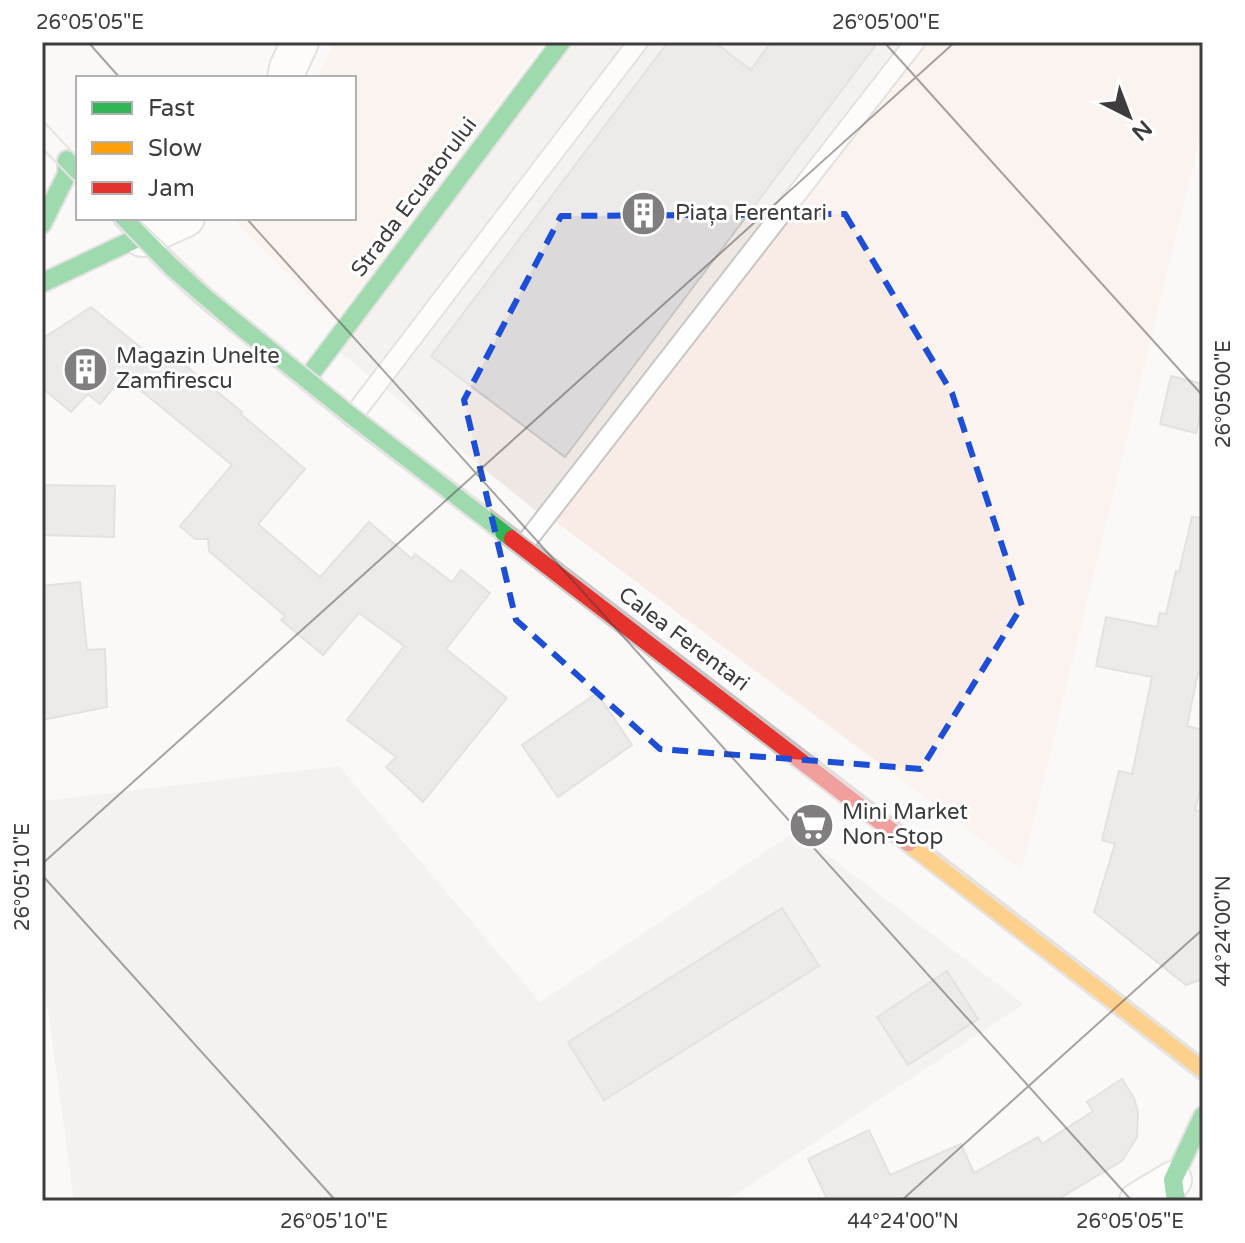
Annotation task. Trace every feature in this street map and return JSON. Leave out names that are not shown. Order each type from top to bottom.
[{"type":"main road","name":"Strada Ecuatorului","points":[[306,380],[561,42]]},
{"type":"main road","points":[[42,224],[67,174],[66,158]]},
{"type":"main road","name":"Calea Ferentari","points":[[132,228],[205,298],[352,417],[669,657],[1203,1070]]},
{"type":"main road","points":[[42,283],[132,228]]},
{"type":"main road","points":[[1174,1191],[1203,1116]]},
{"type":"street","points":[[132,228],[175,220]]},
{"type":"street","points":[[1138,1201],[1174,1191]]},
{"type":"lane","points":[[352,417],[638,42]]},
{"type":"lane","points":[[523,546],[915,42]]},
{"type":"highlighted area","points":[[845,214],[952,393],[1022,606],[921,769],[660,749],[516,620],[464,400],[561,216]]},
{"type":"shaded area","points":[[335,42],[544,42],[335,321],[235,222],[356,220],[356,76],[318,76]]},
{"type":"shaded area","name":"Piața Ferentari","points":[[568,42],[911,42],[541,515],[336,349]]},
{"type":"shaded area","points":[[920,42],[1203,42],[1203,126],[1022,870],[551,518]]},
{"type":"shaded area","points":[[339,766],[540,1002],[796,831],[1024,1004],[726,1201],[74,1201],[42,966],[42,801]]},
{"type":"building","name":"Piața Ferentari","points":[[668,42],[714,42],[751,70],[771,42],[878,42],[565,457],[431,356]]},
{"type":"building","points":[[91,307],[161,364],[170,353],[305,469],[258,524],[320,577],[369,522],[412,559],[415,554],[452,582],[461,570],[490,593],[446,649],[507,698],[423,802],[386,767],[396,757],[347,720],[404,646],[359,613],[323,655],[281,620],[285,616],[209,551],[208,539],[195,539],[180,526],[232,465],[123,376],[100,404],[88,394],[71,412],[42,388],[42,339]]},
{"type":"building","points":[[1171,376],[1203,384],[1203,402],[1196,433],[1160,424]]},
{"type":"building","points":[[42,485],[115,486],[114,537],[42,535]]},
{"type":"building","points":[[1192,517],[1203,518],[1203,674],[1198,673],[1187,726],[1203,730],[1203,779],[1195,810],[1203,812],[1203,979],[1186,985],[1094,912],[1115,844],[1102,840],[1119,771],[1132,774],[1152,677],[1096,666],[1106,617],[1157,627],[1160,613],[1166,614]]},
{"type":"building","points":[[80,582],[87,650],[105,649],[107,707],[42,720],[42,586]]},
{"type":"building","points":[[597,693],[632,745],[558,797],[522,745]]},
{"type":"building","points":[[782,908],[819,966],[604,1100],[568,1042]]},
{"type":"building","points":[[947,971],[978,1019],[908,1065],[877,1017]]},
{"type":"building","points":[[1122,1079],[1134,1098],[1138,1112],[1137,1137],[1122,1161],[1055,1201],[828,1201],[808,1159],[869,1130],[890,1175],[961,1144],[974,1173],[1038,1137],[1042,1144],[1093,1111],[1087,1102]]},
{"type":"tram line","points":[[42,120],[76,156]]},
{"type":"tram line","points":[[42,148],[76,183]]},
{"type":"tram line","points":[[113,220],[166,275],[347,424],[1203,1081]]},
{"type":"tram line","points":[[139,220],[211,289],[358,409],[1203,1059]]},
{"type":"traffic: fast","points":[[306,380],[561,42]]},
{"type":"traffic: fast","points":[[42,224],[67,174],[67,160]]},
{"type":"traffic: fast","points":[[125,220],[205,298],[352,417],[513,539]]},
{"type":"traffic: fast","points":[[42,283],[142,238]]},
{"type":"traffic: fast","points":[[1176,1201],[1173,1180],[1203,1116]]},
{"type":"traffic: slow","points":[[908,842],[1203,1070]]},
{"type":"traffic: jam","points":[[513,539],[908,842]]},
{"type":"place","name":"Piața Ferentari","points":[[644,213]]},
{"type":"place","name":"Magazin Unelte Zamfirescu","points":[[85,369]]},
{"type":"place","name":"Mini Market Non-Stop","points":[[811,825]]}]
